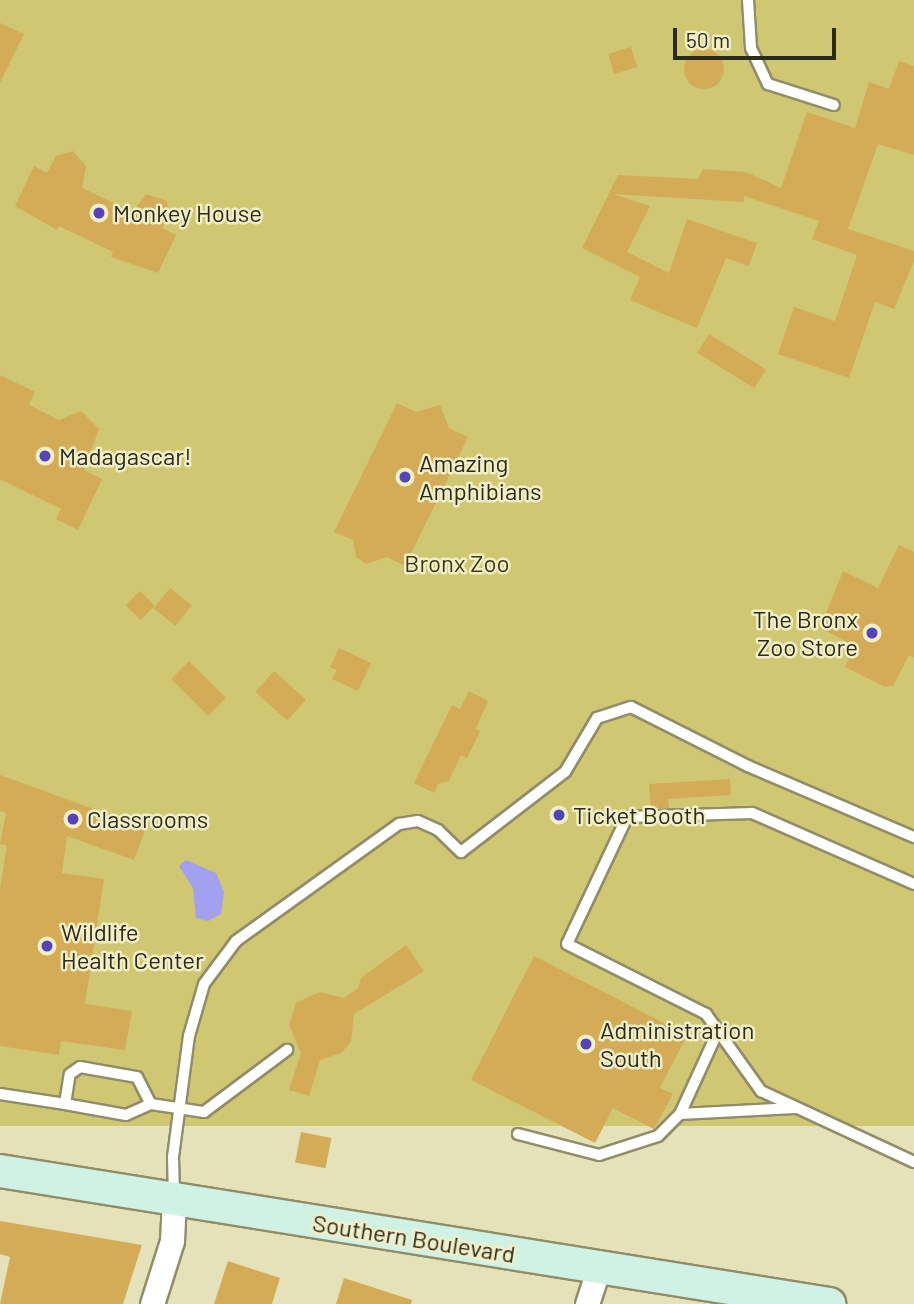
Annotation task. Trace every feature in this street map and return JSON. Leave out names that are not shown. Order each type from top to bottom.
[{"type":"main road","name":"Southern Boulevard","points":[[0,1171],[829,1304]]},
{"type":"street","points":[[152,1304],[172,1241],[174,1199]]},
{"type":"street","points":[[587,1304],[599,1268]]},
{"type":"lane","points":[[748,0],[751,48],[768,84],[834,105]]},
{"type":"lane","points":[[174,1199],[179,1111],[189,1036],[204,984],[236,941],[399,824],[418,821],[438,830],[461,852],[565,772],[597,719],[631,707],[748,766],[914,836]]},
{"type":"lane","points":[[914,884],[752,813],[627,817],[567,944],[706,1014],[761,1091],[914,1162]]},
{"type":"lane","points":[[518,1134],[599,1154],[658,1136],[680,1114],[718,1031]]},
{"type":"lane","points":[[0,1094],[125,1115],[151,1104],[179,1111],[214,1107],[287,1050]]},
{"type":"lane","points":[[65,1104],[70,1074],[80,1066],[137,1077],[151,1104]]},
{"type":"lane","points":[[680,1114],[798,1108]]},
{"type":"green space","name":"Bronx Zoo","points":[[0,0],[914,0],[914,1126],[0,1126]]},
{"type":"water","points":[[186,860],[216,873],[224,892],[221,914],[208,921],[196,918],[193,888],[179,866]]},
{"type":"building","points":[[0,23],[24,34],[0,83]]},
{"type":"building","points":[[631,47],[637,67],[614,74],[608,54]]},
{"type":"building","points":[[704,49],[718,55],[724,69],[718,83],[704,89],[690,83],[684,69],[690,55]]},
{"type":"building","points":[[899,61],[914,66],[914,155],[878,144],[848,229],[914,251],[914,261],[894,309],[875,302],[849,378],[778,354],[794,307],[835,321],[857,255],[812,239],[819,221],[744,196],[744,202],[613,194],[650,206],[627,252],[669,273],[687,219],[757,243],[749,266],[726,258],[697,328],[630,300],[640,277],[582,248],[618,175],[698,179],[703,169],[746,172],[781,188],[807,112],[855,128],[869,82],[889,89]]},
{"type":"building","name":"Monkey House","points":[[73,151],[86,166],[82,188],[133,212],[146,194],[167,201],[169,213],[162,228],[176,235],[158,273],[111,257],[113,252],[59,226],[57,230],[15,206],[34,166],[47,173],[56,156]]},
{"type":"building","points":[[709,334],[766,370],[754,388],[697,353]]},
{"type":"building","name":"Madagascar!","points":[[0,375],[35,392],[29,405],[59,420],[81,411],[99,429],[84,470],[102,479],[78,530],[56,519],[61,509],[0,479]]},
{"type":"building","name":"Amazing Amphibians","points":[[397,403],[416,412],[440,405],[449,428],[468,437],[405,566],[387,557],[366,564],[356,557],[353,540],[334,532]]},
{"type":"building","name":"The Bronx Zoo Store","points":[[899,545],[914,552],[914,658],[909,655],[893,686],[885,687],[845,667],[855,646],[820,628],[843,571],[878,588]]},
{"type":"building","points":[[170,588],[192,606],[175,626],[154,608]]},
{"type":"building","points":[[140,591],[155,606],[141,620],[126,605]]},
{"type":"building","points":[[339,648],[371,663],[358,691],[332,679],[337,670],[330,667]]},
{"type":"building","points":[[189,661],[226,698],[208,715],[171,679]]},
{"type":"building","points":[[274,671],[306,700],[287,721],[255,692]]},
{"type":"building","points":[[469,691],[488,701],[476,729],[480,731],[467,758],[461,755],[449,781],[438,784],[434,793],[414,783],[452,705],[460,709]]},
{"type":"building","name":"Wildlife Health Center","points":[[0,775],[146,828],[134,860],[67,836],[62,873],[104,879],[85,1004],[132,1011],[125,1050],[61,1041],[59,1055],[0,1046],[0,889],[7,845],[0,844],[6,813],[0,811]]},
{"type":"building","points":[[730,779],[731,795],[668,799],[669,808],[651,808],[649,784]]},
{"type":"building","points":[[406,945],[424,971],[354,1014],[351,1042],[341,1053],[320,1060],[309,1096],[289,1090],[301,1053],[289,1025],[296,1003],[319,992],[344,998],[358,988],[361,978]]},
{"type":"building","name":"Administration South","points":[[534,956],[687,1035],[660,1088],[673,1094],[654,1129],[613,1108],[595,1143],[471,1080]]},
{"type":"building","points":[[301,1132],[331,1138],[326,1168],[295,1162]]},
{"type":"building","points":[[0,1221],[142,1245],[123,1304],[0,1304],[10,1257],[0,1254]]},
{"type":"building","points":[[228,1261],[280,1278],[272,1304],[214,1304]]},
{"type":"building","points":[[344,1278],[412,1300],[411,1304],[336,1304]]},
{"type":"place","name":"Monkey House","points":[[99,213]]},
{"type":"place","name":"Madagascar!","points":[[45,456]]},
{"type":"place","name":"Amazing Amphibians","points":[[405,477]]},
{"type":"place","name":"The Bronx Zoo Store","points":[[872,633]]},
{"type":"place","name":"Ticket Booth","points":[[559,815]]},
{"type":"place","name":"Classrooms","points":[[73,819]]},
{"type":"place","name":"Wildlife Health Center","points":[[47,946]]},
{"type":"place","name":"Administration South","points":[[586,1044]]}]
